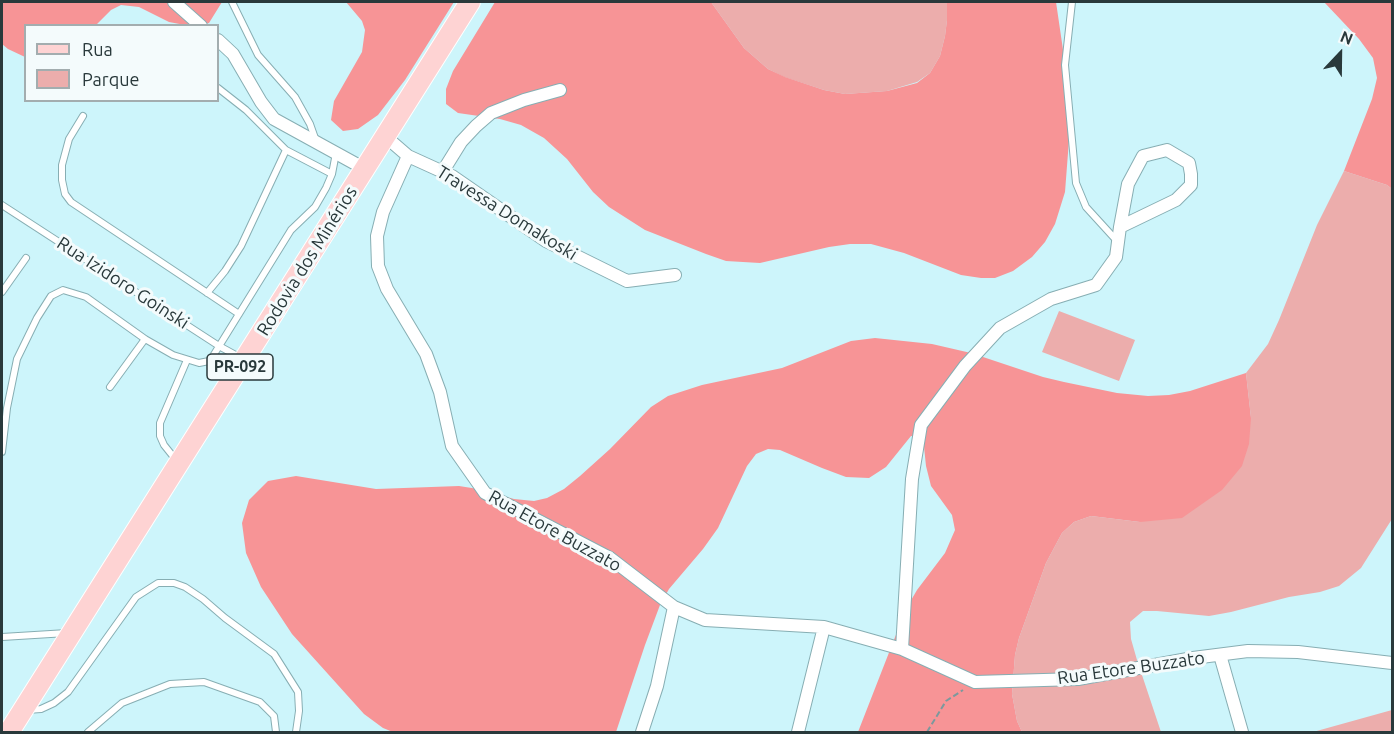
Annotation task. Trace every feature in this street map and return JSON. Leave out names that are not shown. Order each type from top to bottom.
[{"type":"main road","name":"Rodovia dos Minérios","points":[[9,732],[470,2]]},
{"type":"street","points":[[174,2],[199,24]]},
{"type":"street","points":[[219,41],[233,54],[261,102],[274,118],[365,169]]},
{"type":"street","points":[[443,171],[461,142],[491,113],[524,100],[560,90]]},
{"type":"street","points":[[386,137],[408,156]]},
{"type":"street","points":[[902,649],[912,479],[921,425],[965,366],[1000,328],[1051,299],[1096,285],[1116,257],[1120,227],[1128,184],[1143,156],[1167,150],[1189,163],[1191,185],[1176,200],[1120,227]]},
{"type":"street","name":"Travessa Domakoski","points":[[408,156],[452,176],[546,241],[627,281],[675,274]]},
{"type":"street","name":"Rua Etore Buzzato","points":[[408,156],[383,212],[377,236],[378,266],[387,289],[426,354],[440,392],[452,446],[485,493],[610,558],[674,607],[705,620],[824,627],[902,649],[975,682],[1078,679],[1248,651],[1298,652],[1392,663]]},
{"type":"street","points":[[642,732],[657,686],[674,607]]},
{"type":"street","points":[[798,732],[824,627]]},
{"type":"street","points":[[1220,655],[1242,732]]},
{"type":"lane","points":[[232,2],[258,55],[296,97],[310,124],[316,142]]},
{"type":"lane","points":[[1072,2],[1065,64],[1076,183],[1086,207],[1118,242]]},
{"type":"lane","points":[[219,89],[246,110],[286,150],[332,174]]},
{"type":"lane","points":[[83,116],[69,139],[62,165],[65,194],[71,202],[239,314]]},
{"type":"lane","points":[[207,293],[225,271],[240,246],[286,150]]},
{"type":"lane","points":[[2,451],[7,408],[17,359],[51,296],[63,290],[86,297],[145,339],[173,354],[199,363],[209,362],[291,230],[315,207],[332,174],[336,152]]},
{"type":"lane","name":"Rua Izidoro Goinski","points":[[2,205],[219,346],[245,360]]},
{"type":"lane","points":[[2,292],[26,258]]},
{"type":"lane","points":[[110,387],[145,339]]},
{"type":"lane","points":[[179,463],[164,445],[160,436],[160,423],[187,360]]},
{"type":"lane","points":[[23,710],[41,709],[54,703],[68,692],[136,597],[158,582],[184,587],[274,654],[298,692],[296,732]]},
{"type":"lane","points":[[2,637],[72,632]]},
{"type":"lane","points":[[87,732],[122,703],[170,684],[204,682],[260,702],[274,716],[276,732]]},
{"type":"path","points":[[927,732],[946,701],[975,682]]},
{"type":"green space","points":[[711,2],[947,2],[947,20],[940,56],[930,73],[917,82],[887,91],[845,94],[824,90],[784,77],[768,69],[744,48]]},
{"type":"green space","points":[[1344,171],[1387,185],[1392,189],[1392,519],[1361,568],[1339,586],[1209,616],[1143,611],[1130,622],[1131,639],[1161,732],[1022,732],[1017,721],[1012,694],[1015,655],[1046,563],[1062,533],[1074,522],[1091,516],[1140,522],[1251,418],[1246,373],[1268,344],[1317,225]]},
{"type":"green space","points":[[1059,311],[1135,340],[1119,381],[1042,352]]},
{"type":"green space","points":[[1392,710],[1392,732],[1313,732]]},
{"type":"shaded area","points":[[2,2],[222,2],[209,23],[204,24],[169,22],[139,7],[121,5],[111,10],[97,24],[24,24],[24,57],[2,44]]},
{"type":"shaded area","points":[[346,2],[454,2],[405,80],[378,115],[358,129],[343,131],[331,120],[334,101],[362,52],[365,30],[362,21]]},
{"type":"shaded area","points":[[495,2],[711,2],[744,48],[768,69],[824,90],[845,94],[887,91],[917,83],[930,73],[940,56],[945,36],[947,2],[1056,2],[1067,77],[1069,140],[1065,192],[1055,224],[1045,242],[1032,257],[1013,271],[995,278],[961,275],[904,253],[871,244],[829,247],[760,263],[726,261],[645,230],[609,207],[593,192],[567,159],[544,138],[521,125],[500,119],[458,113],[446,104],[446,89],[453,71]]},
{"type":"shaded area","points":[[1324,2],[1392,2],[1392,189],[1387,185],[1344,171],[1372,99],[1377,78],[1373,58],[1359,39]]},
{"type":"shaded area","points":[[875,338],[932,344],[971,353],[1043,377],[1117,393],[1148,396],[1190,391],[1246,373],[1251,418],[1249,444],[1242,466],[1222,490],[1182,518],[1140,522],[1091,516],[1074,522],[1062,533],[1046,563],[1015,655],[1012,694],[1017,721],[1022,732],[858,732],[906,609],[917,590],[945,553],[955,530],[952,515],[931,486],[923,437],[911,436],[886,467],[869,478],[846,477],[780,450],[768,449],[756,454],[747,466],[718,528],[669,589],[660,605],[616,732],[393,732],[383,728],[364,714],[292,634],[261,587],[246,553],[242,523],[249,500],[268,481],[296,476],[376,489],[459,486],[514,499],[534,501],[547,498],[564,489],[580,476],[651,407],[668,396],[702,385],[782,368],[851,341]]}]
